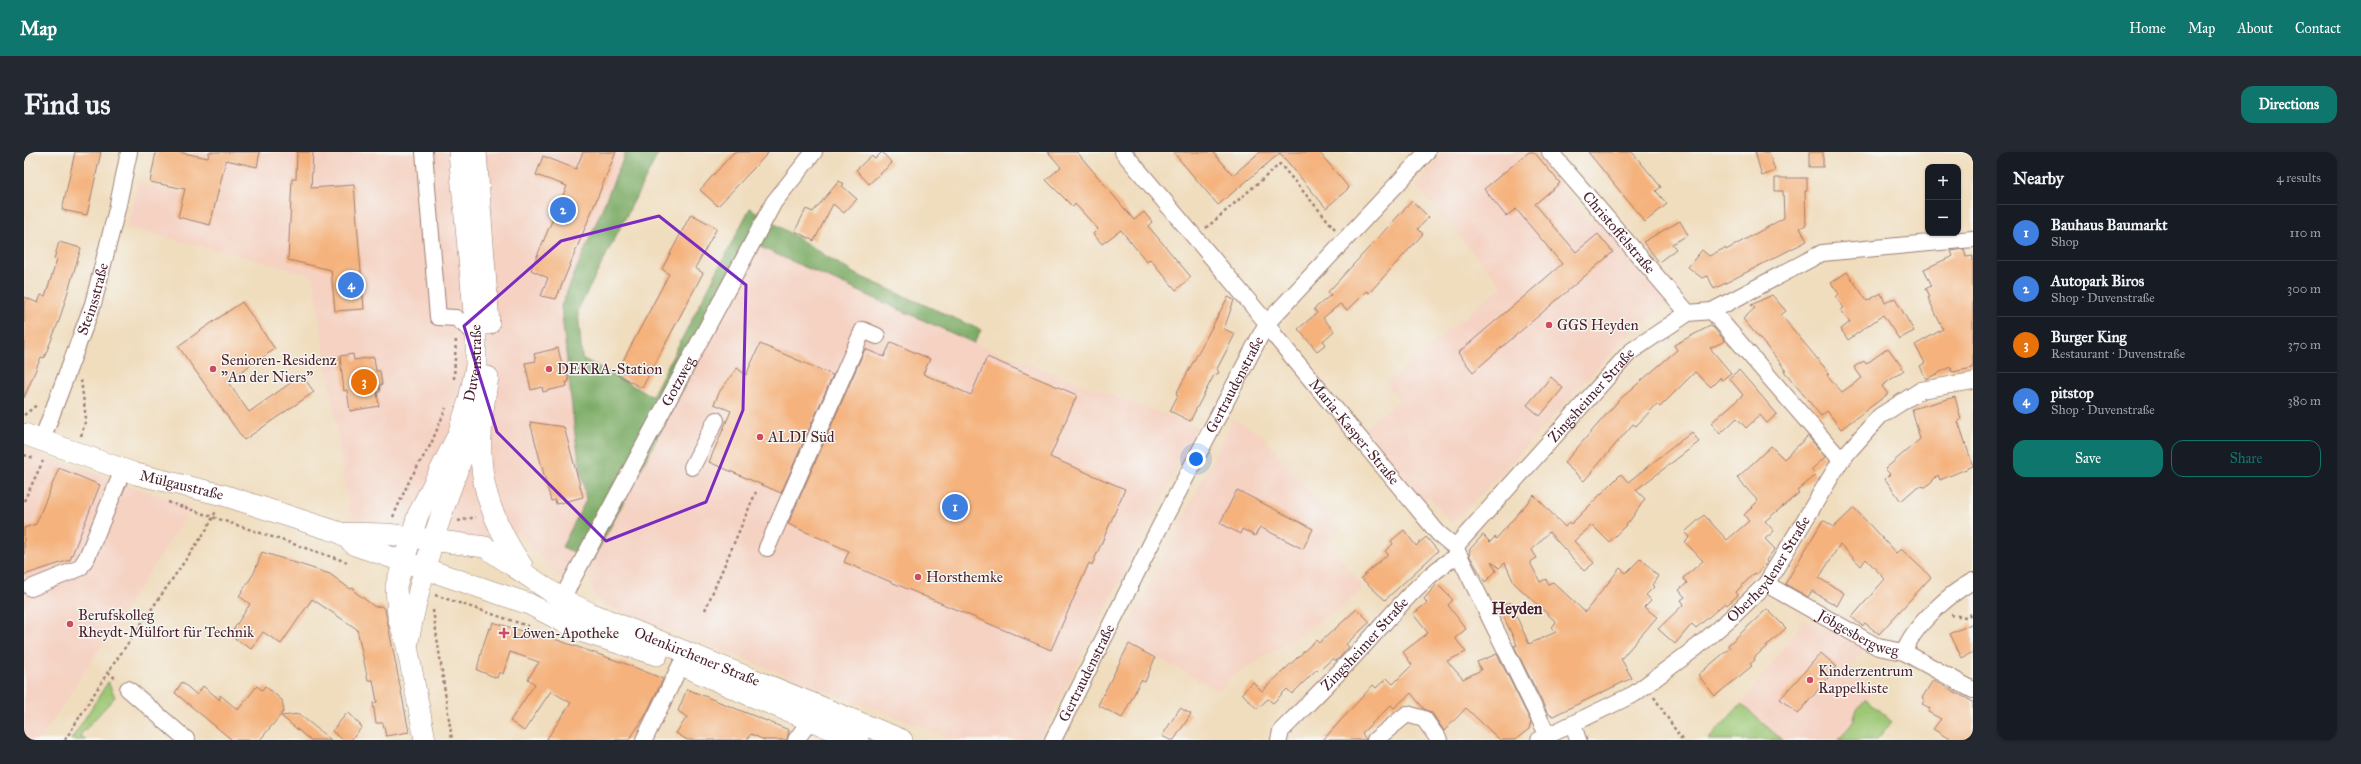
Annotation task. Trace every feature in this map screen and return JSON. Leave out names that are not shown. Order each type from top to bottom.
[{"type":"main road","name":"Duvenstraße","points":[[407,646],[398,617],[396,586],[421,505],[458,435],[469,400],[476,366],[476,334],[459,152]]},
{"type":"main road","name":"Duvenstraße","points":[[476,152],[490,338],[489,370],[483,403]]},
{"type":"main road","points":[[425,740],[407,646],[415,600],[439,518],[483,403]]},
{"type":"main road","points":[[483,403],[480,438],[481,469],[485,492],[505,542],[530,578]]},
{"type":"main road","name":"Mülgaustraße","points":[[33,437],[123,470],[164,482],[223,495],[341,533],[432,541]]},
{"type":"main road","name":"Mülgaustraße","points":[[341,533],[355,545],[403,561]]},
{"type":"main road","name":"Odenkirchener Straße","points":[[432,541],[485,547],[530,578],[557,608],[597,638],[641,649],[815,713],[902,740]]},
{"type":"main road","name":"Odenkirchener Straße","points":[[403,561],[528,604],[590,613],[815,713],[858,740]]},
{"type":"street","name":"Steinsstraße","points":[[33,437],[73,359],[93,304],[117,209],[129,152]]},
{"type":"street","points":[[424,152],[438,317],[456,318],[476,334]]},
{"type":"street","name":"Gotzweg","points":[[557,608],[774,202],[814,152]]},
{"type":"street","name":"Maria-Kasper-Straße","points":[[1123,152],[1267,323],[1275,336],[1438,533],[1456,551],[1543,737]]},
{"type":"street","name":"Gertraudenstraße","points":[[1053,740],[1154,538],[1267,323],[1427,152]]},
{"type":"street","name":"Christoffelstraße","points":[[1550,152],[1688,313]]},
{"type":"street","name":"Zingsheimer Straße","points":[[1279,740],[1281,731],[1396,610],[1456,551],[1630,352],[1688,313],[1712,311],[1822,253],[1973,239]]},
{"type":"street","points":[[1712,311],[1841,460]]},
{"type":"street","points":[[767,548],[863,330],[877,336]]},
{"type":"street","name":"Oberheydener Straße","points":[[1543,737],[1573,725],[1634,694],[1703,642],[1766,584],[1841,460],[1880,416],[1912,394],[1921,390],[1973,381]]},
{"type":"street","points":[[692,467],[716,420]]},
{"type":"street","points":[[31,588],[80,568],[87,557],[123,470]]},
{"type":"street","points":[[1904,652],[1908,639],[1932,613],[1973,581]]},
{"type":"street","name":"Jöbgesbergweg","points":[[1766,584],[1878,648],[1904,652],[1973,690]]},
{"type":"street","points":[[644,740],[681,664]]},
{"type":"street","points":[[128,689],[186,740]]},
{"type":"street","points":[[796,740],[815,713]]},
{"type":"street","points":[[1375,740],[1407,714],[1424,718],[1439,740]]},
{"type":"street","points":[[1573,725],[1578,740]]},
{"type":"path","points":[[1195,238],[1280,164],[1345,240]]},
{"type":"path","points":[[453,383],[456,355],[456,318]]},
{"type":"path","points":[[73,359],[80,369],[86,419],[81,434]]},
{"type":"path","points":[[396,511],[410,478],[430,444],[448,404]]},
{"type":"path","points":[[24,501],[43,461]]},
{"type":"path","points":[[705,610],[756,492]]},
{"type":"path","points":[[65,740],[108,672],[214,517],[223,495]]},
{"type":"path","points":[[203,513],[348,563]]},
{"type":"path","points":[[436,602],[438,596]]},
{"type":"path","points":[[433,608],[452,740]]},
{"type":"path","points":[[1646,685],[1682,740]]},
{"type":"highlighted area","points":[[659,216],[746,285],[743,410],[706,502],[606,541],[497,432],[464,326],[561,241]]},
{"type":"shaded area","points":[[193,152],[626,152],[561,306],[586,500],[562,547],[579,554],[565,580],[556,575],[518,531],[498,544],[458,535],[350,518],[313,275],[127,227],[137,182],[182,193]]},
{"type":"shaded area","name":"GGS Heyden","points":[[1445,152],[1544,152],[1568,179],[1560,187],[1591,222],[1599,215],[1666,299],[1663,307],[1620,343],[1510,464],[1452,523],[1429,497],[1421,503],[1360,431],[1399,400],[1386,384],[1502,285],[1415,185]]},
{"type":"shaded area","points":[[758,246],[983,347],[1198,427],[1039,740],[955,740],[601,604],[594,594],[588,573],[593,560]]},
{"type":"shaded area","points":[[1233,419],[1261,434],[1341,528],[1327,540],[1363,587],[1355,597],[1283,646],[1231,677],[1220,691],[1122,639]]},
{"type":"shaded area","name":"Berufskolleg Rheydt-Mülfort für Technik","points":[[24,449],[192,507],[40,740],[24,740]]},
{"type":"shaded area","name":"Kinderzentrum Rappelkiste","points":[[1805,619],[1862,646],[1863,652],[1849,669],[1873,691],[1857,709],[1853,722],[1839,740],[1782,740],[1741,704]]},
{"type":"green space","points":[[626,152],[659,152],[578,310],[582,358],[652,396],[750,208],[855,274],[981,330],[974,343],[758,246],[593,560],[562,547],[586,500],[575,435],[561,306]]},
{"type":"green space","points":[[108,682],[115,697],[80,735],[86,740],[71,740]]},
{"type":"green space","points":[[1866,699],[1892,722],[1876,740],[1839,740],[1853,722],[1857,709]]},
{"type":"green space","points":[[1741,704],[1782,740],[1708,740]]},
{"type":"building","points":[[75,152],[101,152],[87,215],[62,210]]},
{"type":"building","points":[[156,152],[178,152],[208,158],[209,152],[260,152],[257,167],[226,160],[210,225],[178,217],[185,189],[150,182]]},
{"type":"building","points":[[297,152],[313,152],[311,188],[354,185],[364,309],[335,311],[331,270],[288,260],[292,179],[296,179]]},
{"type":"building","points":[[583,152],[616,152],[556,299],[541,296],[548,278],[531,270],[567,186],[536,175],[543,156],[576,169]]},
{"type":"building","points":[[734,152],[769,152],[718,206],[700,190]]},
{"type":"building","points":[[882,152],[892,163],[869,184],[856,170],[871,156],[875,159]]},
{"type":"building","points":[[1048,152],[1077,152],[1134,220],[1144,212],[1152,222],[1148,226],[1191,277],[1176,290],[1150,259],[1147,262],[1121,230],[1102,244],[1093,234],[1098,229],[1075,204],[1073,207],[1046,180],[1061,167]]},
{"type":"building","points":[[1173,152],[1213,152],[1233,175],[1260,152],[1319,152],[1349,188],[1326,208],[1280,153],[1218,205]]},
{"type":"building","points":[[1529,152],[1534,152],[1560,183],[1535,204],[1576,252],[1598,234],[1613,252],[1473,372],[1458,353],[1562,264],[1516,209],[1506,216],[1484,189]]},
{"type":"building","points":[[1588,152],[1632,152],[1661,187],[1656,191],[1667,204],[1645,222]]},
{"type":"building","points":[[1755,152],[1769,152],[1775,171],[1762,176]]},
{"type":"building","points":[[1809,152],[1823,152],[1823,167],[1809,167]]},
{"type":"building","points":[[1775,178],[1807,178],[1807,191],[1805,191],[1806,225],[1800,228],[1807,241],[1714,289],[1708,276],[1702,278],[1688,267],[1702,250],[1709,256],[1725,248],[1726,250],[1784,218],[1783,191],[1775,191]]},
{"type":"building","points":[[839,181],[844,184],[842,186],[857,199],[844,213],[833,204],[814,241],[795,231],[806,209],[813,212]]},
{"type":"building","points":[[1412,201],[1429,217],[1418,229],[1423,234],[1369,293],[1366,291],[1347,310],[1340,304],[1323,318],[1334,331],[1323,341],[1326,344],[1317,351],[1298,329],[1317,313],[1314,309],[1331,295],[1328,292]]},
{"type":"building","points":[[691,214],[717,228],[695,268],[703,273],[642,388],[616,374],[669,274],[662,269]]},
{"type":"building","points":[[1680,221],[1688,235],[1672,244],[1676,249],[1659,262],[1643,242]]},
{"type":"building","points":[[59,242],[81,248],[59,321],[44,358],[41,357],[24,398],[24,297],[38,303],[41,295],[45,296],[57,260],[54,259]]},
{"type":"building","points":[[1964,249],[1966,257],[1973,256],[1973,368],[1952,372],[1951,367],[1926,379],[1920,366],[1925,363],[1915,345],[1943,329],[1928,298],[1930,297],[1926,288],[1932,286],[1924,269],[1953,256],[1951,251]]},
{"type":"building","points":[[1847,272],[1867,301],[1881,293],[1885,303],[1895,298],[1914,331],[1899,339],[1883,315],[1848,340],[1841,329],[1850,322],[1841,310],[1844,308],[1836,297],[1839,294],[1831,283]]},
{"type":"building","points":[[1772,295],[1786,311],[1781,315],[1829,373],[1827,375],[1842,392],[1862,378],[1854,367],[1864,361],[1866,364],[1888,348],[1904,370],[1882,386],[1888,394],[1841,429],[1827,411],[1821,416],[1784,371],[1786,370],[1743,319],[1755,308],[1751,305]]},
{"type":"building","points":[[1228,297],[1234,300],[1224,329],[1235,334],[1217,369],[1219,373],[1214,375],[1190,421],[1170,411],[1178,395],[1176,394]]},
{"type":"building","name":"Senioren-Residenz \"An der Niers\"","points":[[242,302],[275,349],[227,381],[249,412],[302,375],[314,392],[244,440],[178,346]]},
{"type":"building","points":[[1710,326],[1713,327],[1725,341],[1710,348],[1731,373],[1722,380],[1720,378],[1711,387],[1695,372],[1660,407],[1657,404],[1636,426],[1633,424],[1584,481],[1564,463],[1619,400],[1677,350],[1674,345]]},
{"type":"building","points":[[891,342],[930,359],[923,374],[971,395],[987,357],[1077,395],[1050,457],[1125,489],[1092,565],[1089,563],[1051,650],[844,562],[849,551],[788,524],[865,349],[884,357]]},
{"type":"building","name":"ALDI Süd","points":[[760,344],[833,375],[781,493],[709,462],[731,411],[714,404],[720,391],[737,368],[746,375]]},
{"type":"building","points":[[558,348],[563,369],[566,368],[569,382],[566,382],[567,386],[543,392],[542,387],[531,390],[525,363],[536,361],[534,354]]},
{"type":"building","points":[[353,354],[354,360],[374,357],[376,371],[380,371],[382,385],[379,385],[380,392],[377,392],[379,406],[350,411],[347,390],[344,391],[340,356]]},
{"type":"building","points":[[1739,370],[1777,414],[1767,423],[1760,415],[1746,428],[1737,418],[1720,434],[1711,423],[1743,395],[1729,378]]},
{"type":"building","points":[[1551,377],[1563,388],[1540,416],[1527,405]]},
{"type":"building","points":[[1955,397],[1961,420],[1958,421],[1973,466],[1940,480],[1938,475],[1926,487],[1918,486],[1901,501],[1885,479],[1890,474],[1885,469],[1920,439],[1912,409]]},
{"type":"building","points":[[530,422],[564,427],[583,497],[556,504],[555,500],[551,501]]},
{"type":"building","points":[[1692,432],[1699,442],[1636,490],[1645,499],[1629,522],[1609,542],[1592,525],[1574,541],[1594,563],[1584,571],[1549,532],[1532,550],[1537,558],[1530,562],[1540,582],[1546,579],[1548,584],[1553,582],[1585,612],[1620,568],[1626,573],[1641,558],[1658,576],[1652,585],[1654,587],[1646,595],[1651,600],[1644,607],[1657,617],[1621,659],[1632,678],[1553,716],[1548,714],[1514,646],[1517,645],[1499,607],[1510,602],[1529,644],[1556,632],[1552,627],[1556,622],[1514,583],[1505,563],[1499,568],[1491,561],[1496,571],[1485,582],[1469,555],[1470,549],[1483,535],[1490,542],[1495,537],[1496,539],[1534,495],[1565,527],[1569,522],[1571,524],[1621,474],[1628,482]]},
{"type":"building","points":[[1808,436],[1825,457],[1811,470],[1816,475],[1797,491],[1799,493],[1765,521],[1774,531],[1765,539],[1775,549],[1766,560],[1767,563],[1756,574],[1754,573],[1736,592],[1738,595],[1727,605],[1725,603],[1696,628],[1692,624],[1675,644],[1658,629],[1684,604],[1681,600],[1685,597],[1679,590],[1687,583],[1683,578],[1703,561],[1685,542],[1690,537],[1685,532],[1704,515],[1727,540],[1749,521],[1744,515],[1758,501],[1737,478],[1771,446],[1784,459]]},
{"type":"building","points":[[59,468],[100,485],[70,560],[24,575],[24,528],[36,524]]},
{"type":"building","points":[[1237,490],[1313,529],[1303,549],[1260,527],[1255,536],[1242,529],[1240,534],[1220,523]]},
{"type":"building","points":[[1854,508],[1896,553],[1901,549],[1931,577],[1879,634],[1865,623],[1862,626],[1852,617],[1885,579],[1866,559],[1861,566],[1840,544],[1819,578],[1844,593],[1837,606],[1812,591],[1808,597],[1785,584],[1823,520],[1834,527]]},
{"type":"building","points":[[1404,530],[1416,546],[1426,537],[1438,551],[1385,600],[1361,578],[1388,554],[1385,551],[1393,544],[1391,541]]},
{"type":"building","points":[[262,552],[330,574],[350,589],[354,588],[355,592],[375,607],[381,606],[385,609],[409,732],[386,736],[383,723],[376,723],[373,703],[377,702],[373,680],[368,680],[357,629],[312,599],[281,644],[263,632],[251,649],[230,635],[250,604],[239,596],[254,573]]},
{"type":"building","points":[[1437,584],[1453,600],[1448,605],[1466,629],[1455,638],[1466,652],[1447,661],[1463,679],[1481,670],[1477,662],[1497,654],[1531,722],[1529,729],[1515,740],[1500,740],[1466,708],[1444,731],[1432,713],[1424,709],[1411,693],[1394,708],[1391,705],[1362,733],[1366,740],[1323,740],[1373,685],[1376,688],[1387,678],[1393,684],[1412,665],[1403,652],[1428,633],[1413,614],[1427,603],[1424,599]]},
{"type":"building","points":[[1357,609],[1370,622],[1346,644],[1349,647],[1336,661],[1333,658],[1319,671],[1317,669],[1292,694],[1287,689],[1273,703],[1268,699],[1257,709],[1242,693],[1253,682],[1262,691],[1316,640],[1319,643]]},
{"type":"building","points":[[1767,609],[1786,628],[1754,658],[1755,660],[1750,664],[1752,666],[1715,696],[1698,675],[1730,648],[1728,645]]},
{"type":"building","points":[[493,622],[525,632],[526,629],[629,665],[663,679],[645,716],[629,740],[546,740],[571,703],[551,691],[524,731],[510,721],[535,684],[528,679],[539,662],[510,652],[503,674],[499,672],[497,678],[477,670],[489,628],[491,629]]},
{"type":"building","points":[[1973,623],[1973,652],[1962,658],[1950,634]]},
{"type":"building","points":[[1129,644],[1155,658],[1145,682],[1141,680],[1122,718],[1098,705]]},
{"type":"building","points":[[1821,653],[1837,667],[1798,714],[1780,699]]},
{"type":"building","points":[[1933,680],[1973,702],[1973,740],[1951,740],[1933,729],[1941,719],[1928,712],[1930,708],[1922,704],[1925,700],[1922,698]]},
{"type":"building","points":[[182,682],[197,695],[203,686],[220,700],[220,695],[238,710],[257,686],[262,690],[265,686],[282,700],[284,711],[260,740],[232,740],[175,693]]},
{"type":"building","points":[[687,689],[789,730],[787,740],[764,740],[751,734],[747,740],[687,740],[676,733],[687,717],[678,711]]},
{"type":"building","points":[[1180,708],[1191,714],[1174,740],[1170,740],[1162,736]]},
{"type":"building","points":[[348,712],[362,727],[351,740],[343,740],[332,731]]},
{"type":"building","points":[[299,714],[331,740],[310,740],[281,716]]},
{"type":"place","name":"Autopark Biros","points":[[563,210]]},
{"type":"place","name":"pitstop","points":[[351,285]]},
{"type":"place","name":"GGS Heyden","points":[[1549,325]]},
{"type":"place","name":"Senioren-Residenz \"An der Niers\"","points":[[213,369]]},
{"type":"place","name":"DEKRA-Station","points":[[549,369]]},
{"type":"place","name":"Burger King","points":[[364,382]]},
{"type":"place","name":"ALDI Süd","points":[[760,437]]},
{"type":"place","name":"Bauhaus Baumarkt","points":[[955,507]]},
{"type":"place","name":"Horsthemke","points":[[918,577]]},
{"type":"place","name":"Berufskolleg Rheydt-Mülfort für Technik","points":[[70,624]]},
{"type":"place","name":"Löwen-Apotheke","points":[[504,633]]},
{"type":"place","name":"Kinderzentrum Rappelkiste","points":[[1810,680]]},
{"type":"district","name":"Heyden","points":[[1517,608]]}]
